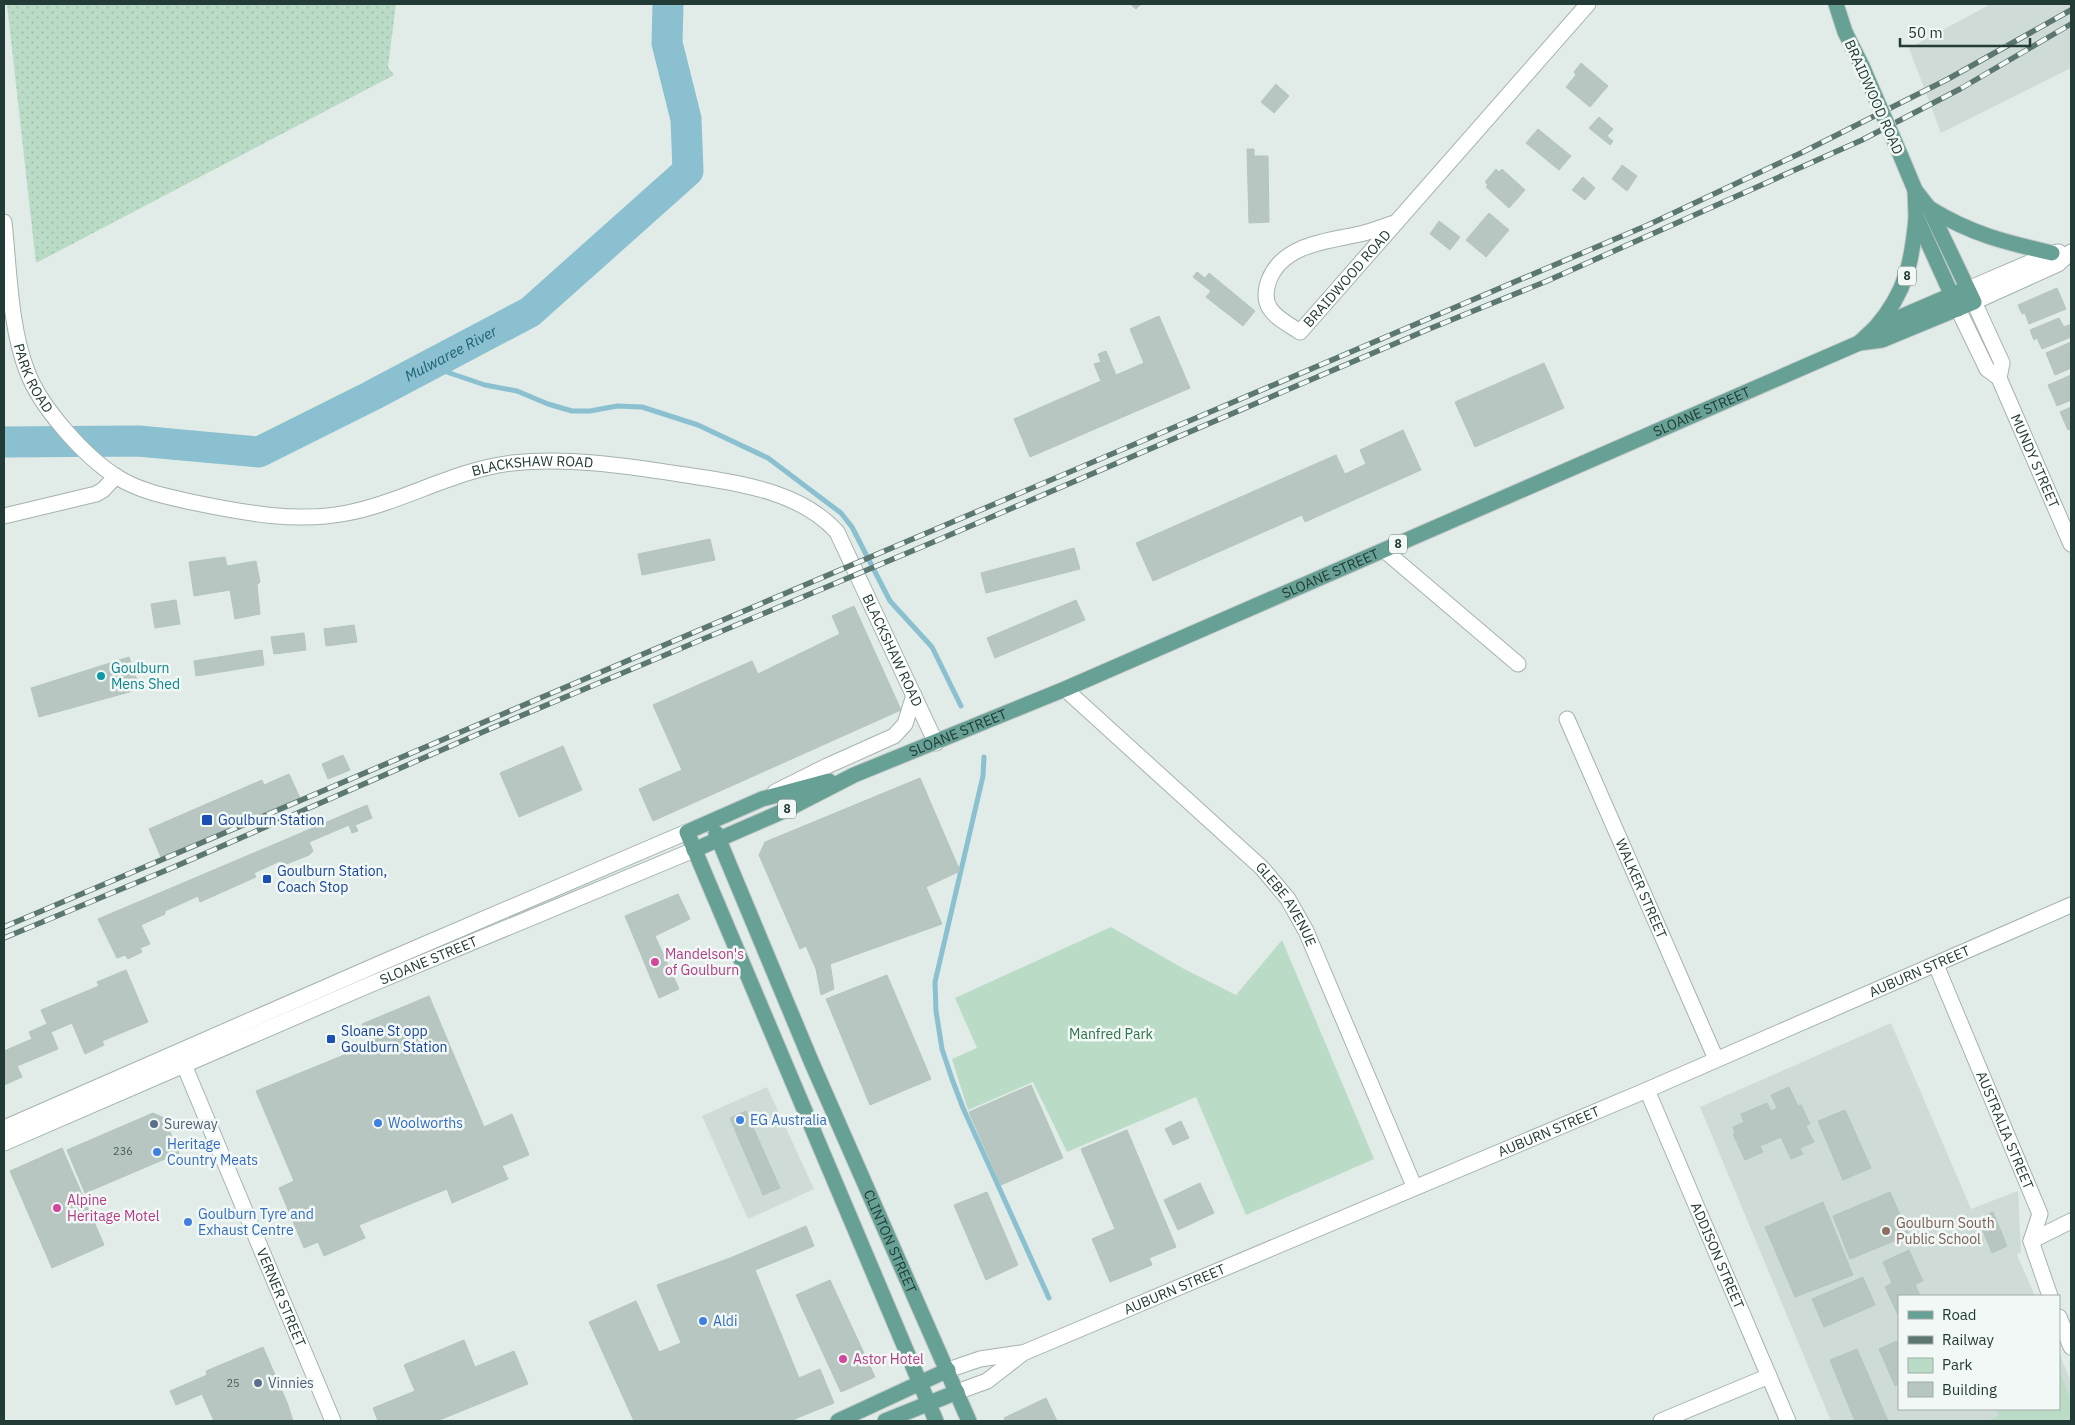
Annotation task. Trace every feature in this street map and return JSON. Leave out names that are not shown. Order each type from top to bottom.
[{"type":"main road","name":"BRAIDWOOD ROAD","points":[[1836,4],[1845,32],[1862,66],[1915,190],[1929,208],[1971,295]]},
{"type":"main road","name":"BRAIDWOOD ROAD","points":[[1915,190],[1916,216],[1955,302]]},
{"type":"main road","points":[[1929,208],[1977,233],[2020,247],[2052,253]]},
{"type":"main road","name":"8","points":[[1875,328],[1894,304],[1905,280],[1913,251],[1916,216]]},
{"type":"main road","name":"SLOANE STREET","points":[[694,850],[719,841],[786,810],[854,775],[1065,689],[1859,343],[1882,340],[1971,295]]},
{"type":"main road","name":"SLOANE STREET","points":[[1859,343],[1875,328],[1955,302]]},
{"type":"main road","name":"SLOANE STREET","points":[[687,832],[762,799],[854,775]]},
{"type":"main road","name":"CLINTON STREET","points":[[712,822],[812,1061],[969,1421]]},
{"type":"main road","name":"CLINTON STREET","points":[[687,832],[936,1421]]},
{"type":"main road","points":[[787,1072],[812,1061]]},
{"type":"main road","name":"AUBURN STREET","points":[[838,1421],[948,1370]]},
{"type":"main road","name":"AUBURN STREET","points":[[885,1421],[957,1392]]},
{"type":"street","name":"BRAIDWOOD ROAD","points":[[1397,222],[1363,233],[1312,244],[1286,258],[1271,276],[1265,298],[1268,307],[1276,316],[1300,332],[1397,222],[1588,4]]},
{"type":"street","name":"PARK ROAD","points":[[4,222],[14,314],[21,355],[34,388],[52,415],[89,454],[116,476]]},
{"type":"street","name":"SLOANE STREET","points":[[1971,295],[2052,253],[2071,252]]},
{"type":"street","name":"SLOANE STREET","points":[[1971,295],[2058,264],[2071,252]]},
{"type":"street","name":"MUNDY STREET","points":[[1971,295],[2002,363],[1999,378],[2071,544]]},
{"type":"street","name":"MUNDY STREET","points":[[1955,302],[1986,370],[1999,378]]},
{"type":"street","name":"BLACKSHAW ROAD","points":[[116,476],[130,484],[164,496],[232,510],[308,518],[351,512],[486,468],[509,463],[535,461],[563,461],[670,473],[723,481],[764,490],[818,514],[837,532],[936,743]]},
{"type":"street","points":[[4,516],[96,494],[103,490],[116,476]]},
{"type":"street","points":[[1384,550],[1518,664]]},
{"type":"street","name":"GLEBE AVENUE","points":[[1065,689],[1262,868],[1288,899],[1306,931],[1325,974],[1414,1186]]},
{"type":"street","points":[[762,799],[827,766],[894,736],[906,724],[914,695]]},
{"type":"street","name":"WALKER STREET","points":[[1566,719],[1716,1058]]},
{"type":"street","name":"SLOANE STREET","points":[[4,1128],[397,956],[687,832]]},
{"type":"street","name":"SLOANE STREET","points":[[4,1143],[387,977],[694,850]]},
{"type":"street","name":"AUBURN STREET","points":[[957,1392],[987,1381],[1023,1353],[1414,1186],[1647,1090],[1716,1058],[1936,965],[2071,905]]},
{"type":"street","name":"AUSTRALIA STREET","points":[[1936,965],[2040,1214],[2031,1241]]},
{"type":"street","name":"VERNER STREET","points":[[184,1065],[333,1421]]},
{"type":"street","name":"ADDISON STREET","points":[[1647,1090],[1788,1421]]},
{"type":"street","points":[[2050,1295],[2031,1241],[2071,1221]]},
{"type":"street","points":[[2060,1320],[2071,1347]]},
{"type":"street","name":"AUBURN STREET","points":[[948,1370],[980,1359],[1023,1353]]},
{"type":"street","points":[[1661,1421],[1769,1376]]},
{"type":"shaded area","points":[[1991,4],[2071,4],[2071,68],[1941,133],[1909,48]]},
{"type":"shaded area","name":"Goulburn South Public School","points":[[1891,1023],[1971,1209],[2018,1191],[2021,1252],[2017,1255],[2035,1295],[1898,1295],[1898,1410],[2060,1410],[2060,1355],[2071,1382],[2071,1421],[1831,1421],[1700,1107]]},
{"type":"shaded area","name":"EG Australia","points":[[767,1087],[814,1189],[748,1219],[702,1116]]},
{"type":"green space","points":[[7,4],[396,4],[388,67],[394,75],[36,263]]},
{"type":"green space","name":"Manfred Park","points":[[1111,927],[1184,969],[1236,995],[1282,940],[1374,1159],[1246,1215],[1196,1097],[1067,1152],[1033,1082],[968,1110],[952,1059],[977,1048],[955,998]]},
{"type":"green space","points":[[2060,1372],[2071,1400],[2071,1421],[1986,1421],[1999,1416],[1997,1410],[2060,1410]]},
{"type":"building","points":[[1130,4],[1141,4],[1136,9]]},
{"type":"building","points":[[1581,63],[1608,86],[1590,107],[1566,87],[1576,75],[1574,72]]},
{"type":"building","points":[[1276,84],[1289,96],[1274,113],[1261,102]]},
{"type":"building","points":[[1599,117],[1613,129],[1607,136],[1613,141],[1610,145],[1589,128]]},
{"type":"building","points":[[1538,129],[1571,156],[1559,170],[1526,143]]},
{"type":"building","points":[[1247,149],[1254,149],[1254,156],[1268,156],[1269,222],[1249,223]]},
{"type":"building","points":[[1622,165],[1637,176],[1627,191],[1612,179]]},
{"type":"building","points":[[1496,169],[1499,172],[1502,169],[1525,190],[1509,208],[1486,187],[1488,185],[1485,182]]},
{"type":"building","points":[[1583,177],[1595,188],[1585,200],[1572,190]]},
{"type":"building","points":[[1489,213],[1509,230],[1486,257],[1466,240]]},
{"type":"building","points":[[1439,221],[1460,237],[1450,250],[1430,234]]},
{"type":"building","points":[[1197,272],[1205,278],[1209,273],[1255,311],[1243,326],[1206,297],[1211,291],[1193,277]]},
{"type":"building","points":[[2057,288],[2066,309],[2029,324],[2025,313],[2022,314],[2018,305]]},
{"type":"building","points":[[1159,316],[1190,388],[1030,457],[1014,419],[1101,381],[1094,364],[1101,362],[1098,354],[1106,351],[1116,375],[1144,363],[1130,329]]},
{"type":"building","points":[[2059,318],[2064,327],[2071,324],[2071,337],[2042,349],[2037,338],[2034,340],[2030,330]]},
{"type":"building","points":[[2071,342],[2071,368],[2055,375],[2046,353]]},
{"type":"building","points":[[1544,363],[1564,408],[1475,447],[1455,402]]},
{"type":"building","points":[[2071,375],[2071,400],[2057,406],[2048,385]]},
{"type":"building","points":[[2071,407],[2071,429],[2068,430],[2060,412]]},
{"type":"building","points":[[1403,430],[1421,470],[1356,499],[1345,474],[1366,464],[1360,450]]},
{"type":"building","points":[[1336,455],[1356,499],[1305,522],[1302,515],[1153,581],[1136,543]]},
{"type":"building","points":[[710,539],[715,560],[642,575],[638,554]]},
{"type":"building","points":[[1074,548],[1080,569],[986,593],[981,573]]},
{"type":"building","points":[[225,557],[227,566],[256,561],[260,582],[257,585],[260,614],[235,619],[230,590],[194,596],[189,562]]},
{"type":"building","points":[[176,600],[180,624],[155,628],[151,604]]},
{"type":"building","points":[[1076,600],[1085,620],[995,658],[987,638]]},
{"type":"building","points":[[854,606],[901,710],[653,821],[639,789],[682,770],[653,705],[752,661],[758,674],[840,634],[832,616]]},
{"type":"building","points":[[354,625],[357,642],[326,646],[324,629]]},
{"type":"building","points":[[304,633],[306,650],[274,654],[271,637]]},
{"type":"building","points":[[262,650],[264,665],[196,676],[194,661]]},
{"type":"building","name":"Goulburn Mens Shed","points":[[129,657],[140,689],[39,717],[31,688]]},
{"type":"building","points":[[563,746],[582,790],[519,817],[500,773]]},
{"type":"building","points":[[343,755],[350,770],[328,779],[322,764]]},
{"type":"building","points":[[289,774],[300,798],[161,857],[149,829],[262,780],[264,785]]},
{"type":"building","points":[[920,778],[960,871],[926,887],[942,924],[816,969],[806,946],[800,949],[759,855],[765,842]]},
{"type":"building","points":[[367,805],[372,818],[355,825],[358,831],[352,833],[349,825],[309,842],[313,851],[309,855],[284,865],[280,861],[254,873],[256,877],[200,902],[198,896],[165,911],[165,914],[141,925],[150,944],[140,948],[142,952],[128,959],[125,955],[117,958],[98,919]]},
{"type":"building","name":"Mandelson's of Goulburn","points":[[678,894],[690,919],[655,936],[679,989],[659,998],[625,916]]},
{"type":"building","points":[[830,963],[834,989],[821,995],[816,969]]},
{"type":"building","points":[[126,970],[148,1022],[102,1041],[104,1045],[85,1054],[72,1023],[51,1032],[58,1049],[17,1066],[22,1077],[4,1085],[4,1051],[32,1039],[29,1032],[47,1024],[41,1010],[99,986],[97,982]]},
{"type":"building","points":[[887,975],[931,1079],[870,1105],[826,999]]},
{"type":"building","points":[[429,996],[484,1127],[512,1114],[529,1155],[502,1166],[508,1179],[452,1203],[447,1189],[359,1225],[365,1238],[324,1256],[318,1242],[304,1248],[279,1188],[294,1181],[256,1091],[371,1044],[362,1024]]},
{"type":"building","points":[[1031,1085],[1063,1158],[1001,1185],[969,1112]]},
{"type":"building","points":[[1789,1087],[1798,1106],[1801,1105],[1810,1124],[1806,1126],[1814,1142],[1800,1148],[1803,1154],[1791,1159],[1781,1137],[1760,1146],[1763,1152],[1745,1160],[1733,1134],[1735,1133],[1733,1127],[1744,1122],[1741,1114],[1767,1103],[1771,1111],[1777,1108],[1771,1095]]},
{"type":"building","points":[[1845,1110],[1871,1168],[1843,1180],[1818,1121]]},
{"type":"building","name":"EG Australia","points":[[746,1111],[751,1123],[735,1130],[730,1118]]},
{"type":"building","points":[[153,1113],[164,1118],[179,1153],[85,1193],[67,1150]]},
{"type":"building","points":[[1181,1121],[1189,1138],[1173,1145],[1165,1129]]},
{"type":"building","points":[[751,1123],[780,1188],[763,1195],[735,1130]]},
{"type":"building","points":[[1127,1130],[1176,1247],[1149,1258],[1152,1265],[1110,1282],[1092,1239],[1115,1229],[1081,1149]]},
{"type":"building","name":"Alpine Heritage Motel","points":[[62,1148],[104,1245],[52,1268],[10,1171]]},
{"type":"building","points":[[1200,1183],[1214,1213],[1178,1230],[1164,1200]]},
{"type":"building","points":[[987,1192],[1018,1265],[986,1280],[954,1205]]},
{"type":"building","points":[[1890,1192],[1909,1235],[1850,1259],[1833,1216]]},
{"type":"building","points":[[1823,1202],[1853,1275],[1795,1297],[1765,1227]]},
{"type":"building","points":[[1993,1212],[2007,1246],[1992,1253],[1978,1219]]},
{"type":"building","points":[[806,1226],[814,1246],[755,1270],[799,1378],[820,1369],[834,1403],[797,1418],[730,1258]]},
{"type":"building","points":[[1909,1250],[1923,1281],[1915,1284],[1920,1295],[1898,1295],[1898,1315],[1885,1287],[1892,1283],[1883,1262]]},
{"type":"building","points":[[730,1258],[797,1418],[791,1421],[691,1421],[659,1352],[681,1343],[657,1285]]},
{"type":"building","points":[[1863,1277],[1875,1305],[1824,1327],[1812,1299]]},
{"type":"building","points":[[830,1280],[875,1377],[841,1392],[796,1295]]},
{"type":"building","points":[[636,1301],[691,1421],[634,1421],[589,1322]]},
{"type":"building","points":[[464,1340],[475,1367],[514,1351],[528,1384],[437,1421],[378,1421],[373,1408],[415,1391],[404,1365]]},
{"type":"building","points":[[1897,1341],[1898,1384],[1895,1386],[1879,1349]]},
{"type":"building","points":[[263,1347],[288,1405],[248,1421],[214,1421],[202,1394],[176,1405],[170,1391],[207,1375],[206,1371]]},
{"type":"building","points":[[1857,1349],[1888,1421],[1855,1421],[1830,1360]]},
{"type":"building","points":[[1046,1398],[1057,1421],[1006,1421],[1004,1418]]},
{"type":"building","points":[[288,1405],[293,1421],[248,1421]]},
{"type":"waterway","name":"Mulwaree River","points":[[4,442],[138,441],[259,452],[371,396],[530,312],[688,171],[686,119],[667,43],[668,4]]},
{"type":"waterway","points":[[429,366],[485,385],[517,391],[548,404],[572,411],[590,411],[617,406],[642,407],[698,425],[768,458],[841,513],[852,527],[890,601],[932,647],[961,706]]},
{"type":"waterway","points":[[984,757],[983,776],[935,982],[936,1011],[942,1049],[963,1108],[1049,1298]]},
{"type":"railway","points":[[4,927],[1648,225],[1803,152],[1948,79],[2071,10]]},
{"type":"railway","points":[[4,938],[174,867],[492,728],[931,543],[1429,329],[1547,281],[1862,140],[1960,89],[2071,24]]},
{"type":"place","name":"Goulburn Mens Shed","points":[[101,676]]},
{"type":"place","name":"Goulburn Station","points":[[207,820]]},
{"type":"place","name":"Goulburn Station, Coach Stop","points":[[267,879]]},
{"type":"place","name":"Mandelson's of Goulburn","points":[[655,962]]},
{"type":"place","name":"Sloane St opp Goulburn Station","points":[[331,1039]]},
{"type":"place","name":"EG Australia","points":[[740,1120]]},
{"type":"place","name":"Woolworths","points":[[378,1123]]},
{"type":"place","name":"Sureway","points":[[154,1124]]},
{"type":"place","name":"Heritage Country Meats","points":[[157,1152]]},
{"type":"place","name":"Alpine Heritage Motel","points":[[57,1208]]},
{"type":"place","name":"Goulburn Tyre and Exhaust Centre","points":[[188,1222]]},
{"type":"place","name":"Goulburn South Public School","points":[[1886,1231]]},
{"type":"place","name":"Aldi","points":[[703,1321]]},
{"type":"place","name":"Astor Hotel","points":[[843,1359]]},
{"type":"place","name":"Vinnies","points":[[258,1383]]}]
